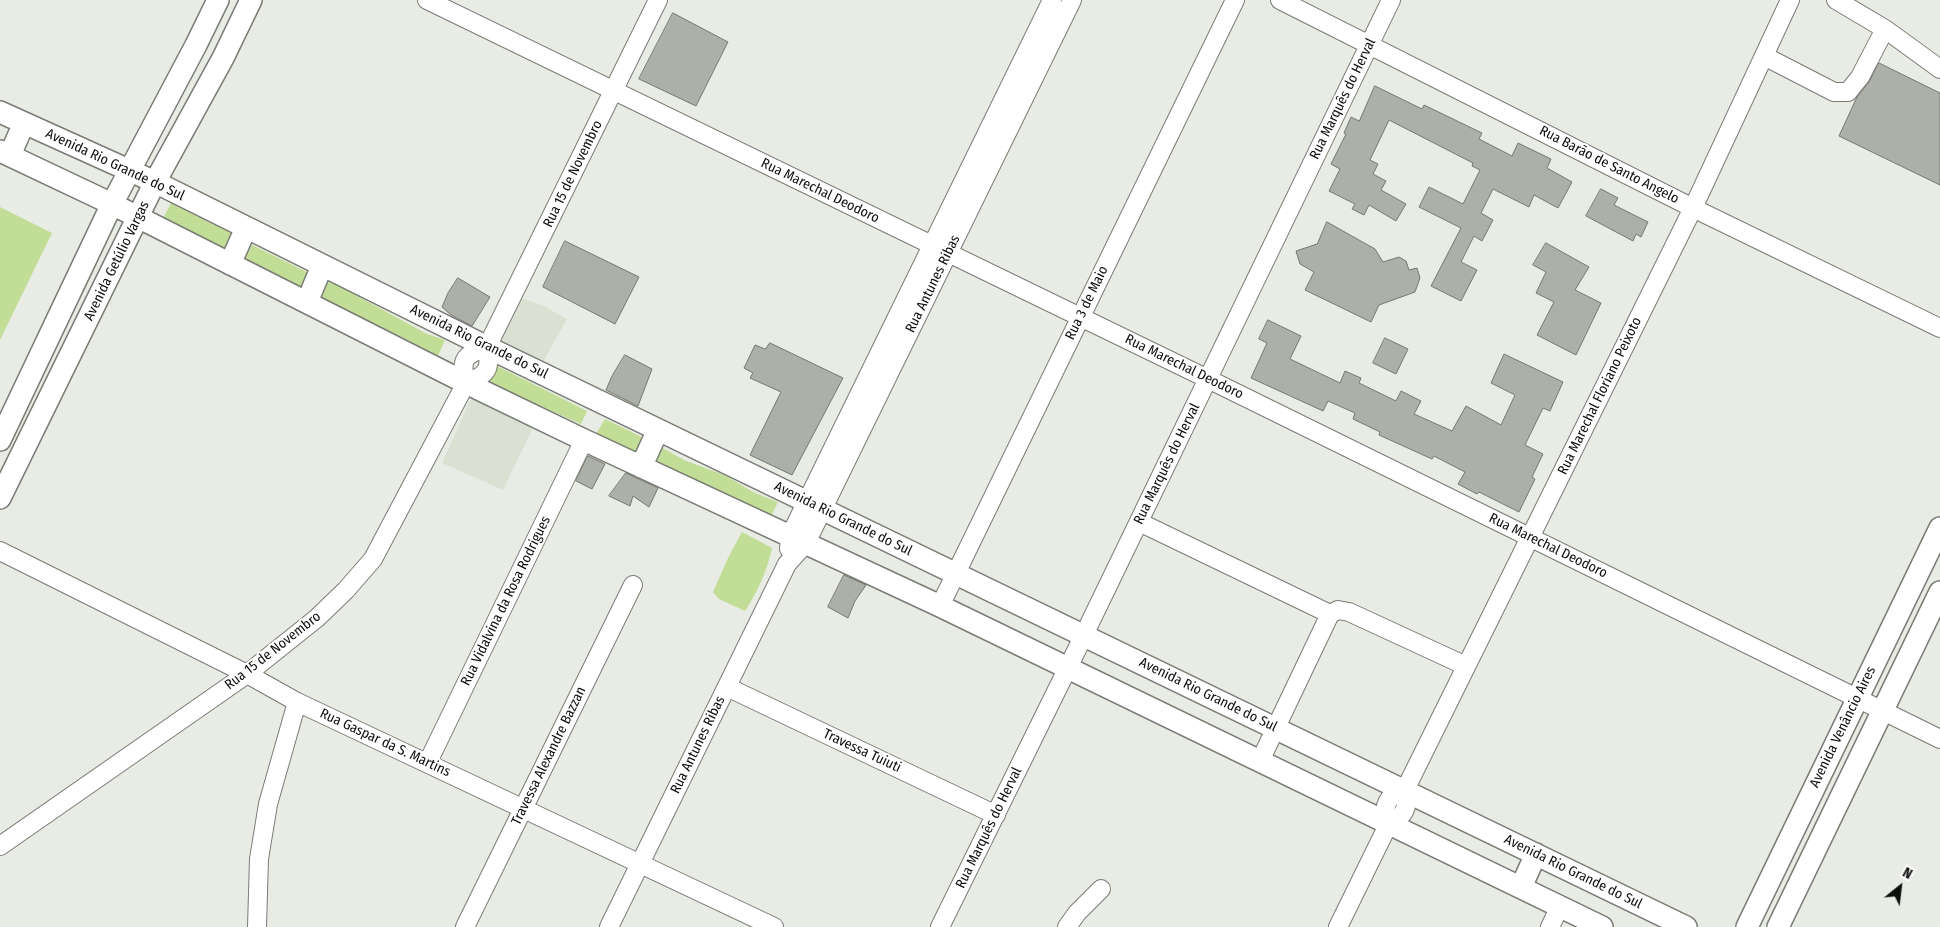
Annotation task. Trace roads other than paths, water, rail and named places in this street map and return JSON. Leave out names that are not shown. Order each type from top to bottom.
[{"type":"main road","name":"Avenida Getúlio Vargas","points":[[0,440],[112,204],[218,0]]},
{"type":"main road","name":"Avenida Getúlio Vargas","points":[[0,498],[155,182],[223,58],[251,0]]},
{"type":"main road","points":[[196,45],[223,58]]},
{"type":"main road","name":"Avenida Rio Grande do Sul","points":[[0,112],[155,182],[658,430],[1084,634],[1686,927]]},
{"type":"main road","points":[[24,123],[5,153],[112,204],[138,219],[466,383],[940,606],[1602,927]]},
{"type":"main road","points":[[230,264],[246,228]]},
{"type":"main road","points":[[306,302],[322,266]]},
{"type":"main road","points":[[40,358],[63,369]]},
{"type":"main road","points":[[641,466],[658,430]]},
{"type":"main road","name":"Avenida Venâncio Aires","points":[[1747,927],[1857,699],[1937,541]]},
{"type":"main road","points":[[1778,927],[1940,592]]},
{"type":"main road","points":[[1796,824],[1822,837]]},
{"type":"main road","points":[[1521,887],[1536,854]]},
{"type":"street","name":"Rua Marechal Deodoro","points":[[427,0],[1080,316],[1940,739]]},
{"type":"street","name":"Rua 15 de Novembro","points":[[0,846],[247,674],[317,618],[346,590],[372,559],[466,383],[479,379],[487,371],[489,361],[487,346],[658,0]]},
{"type":"street","name":"Rua Antunes Ribas","points":[[941,249],[1052,0]]},
{"type":"street","name":"Rua Antunes Ribas","points":[[609,927],[941,249],[1072,0]]},
{"type":"street","name":"Rua 3 de Maio","points":[[940,606],[1235,0]]},
{"type":"street","name":"Rua Barão de Santo Angelo","points":[[1280,0],[1693,208],[1940,328]]},
{"type":"street","name":"Rua Marquês do Herval","points":[[940,927],[1139,522],[1390,0]]},
{"type":"street","name":"Rua Marechal Floriano Peixoto","points":[[1338,927],[1389,823],[1385,814],[1387,803],[1393,795],[1405,790],[1693,208],[1790,0]]},
{"type":"street","points":[[1836,0],[1885,29],[1940,69]]},
{"type":"street","points":[[1764,56],[1834,92],[1848,92],[1860,77],[1885,29]]},
{"type":"street","points":[[466,383],[462,369],[464,359],[471,352],[487,346]]},
{"type":"street","name":"Rua Vidalvina da Rosa Rodrigues","points":[[428,762],[584,440]]},
{"type":"street","points":[[1139,522],[1330,614]]},
{"type":"street","name":"Rua Gaspar da S. Martins","points":[[0,550],[247,674],[297,702],[428,762],[774,927]]},
{"type":"street","name":"Travessa Alexandre Bazzan","points":[[465,927],[633,585]]},
{"type":"street","points":[[1260,761],[1330,614],[1338,610],[1349,612],[1466,666]]},
{"type":"street","name":"Travessa Tuiuti","points":[[727,687],[996,815]]},
{"type":"street","points":[[257,927],[259,859],[268,804],[297,702]]},
{"type":"street","points":[[1068,927],[1100,889]]},
{"type":"street","points":[[1550,927],[1560,906]]}]
